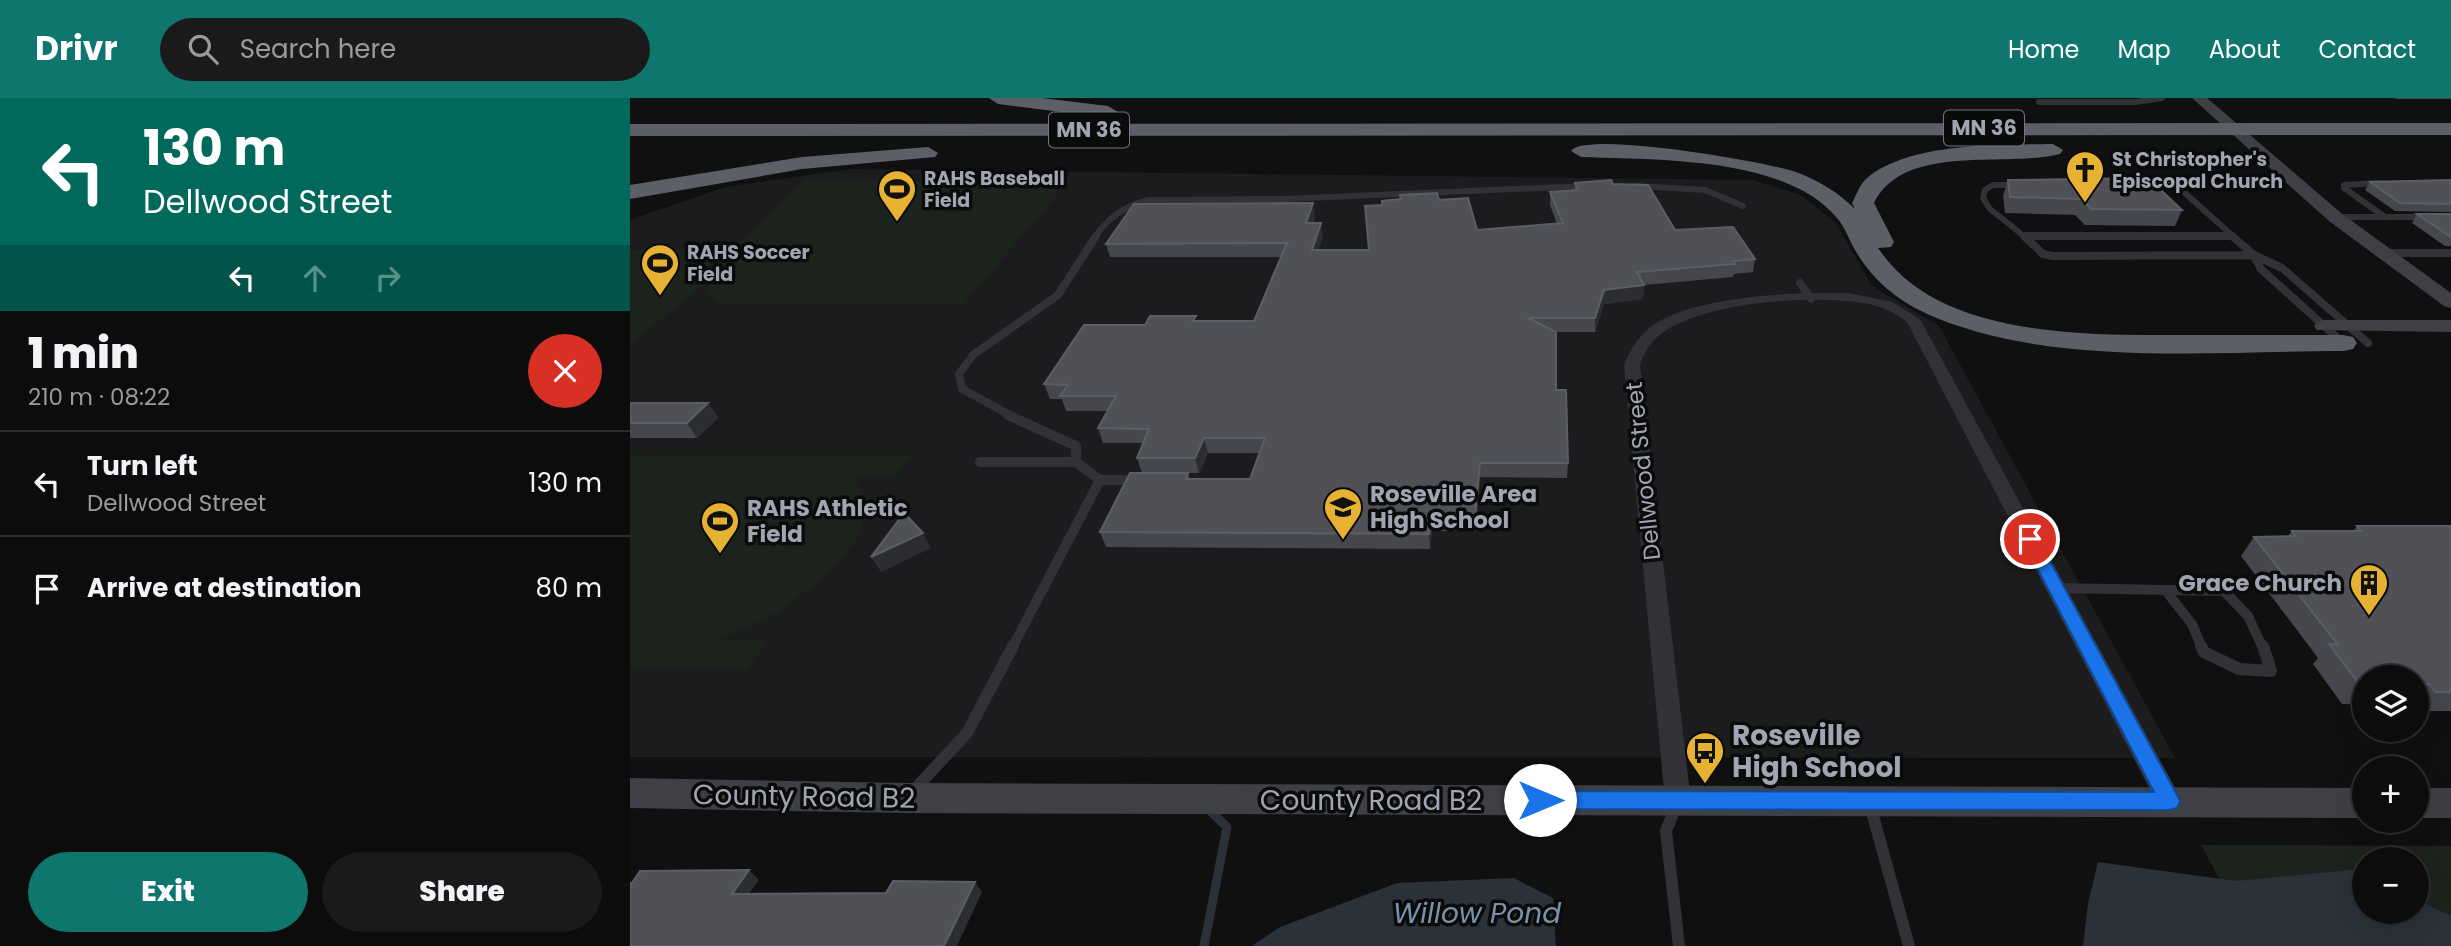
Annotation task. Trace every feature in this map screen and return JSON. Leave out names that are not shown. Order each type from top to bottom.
[{"type":"highway","points":[[998,98],[1194,119],[1549,129]]},
{"type":"highway","name":"MN 36","points":[[630,130],[2451,128]]},
{"type":"highway","name":"MN 36","points":[[630,148],[2289,150]]},
{"type":"highway","points":[[1529,148],[1707,160],[1751,167],[1790,179],[1835,204],[1846,214],[1884,273],[1911,295],[1957,317],[2014,333],[2097,343],[2338,332]]},
{"type":"highway","points":[[979,151],[1045,149]]},
{"type":"highway","points":[[2086,149],[1964,156],[1907,165],[1878,178],[1870,185],[1863,203],[1867,216],[1891,258],[1906,273],[1956,301],[2003,316],[2087,327],[2338,332]]},
{"type":"highway","points":[[630,192],[828,159],[952,152]]},
{"type":"street","points":[[2199,98],[2335,217],[2451,302]]},
{"type":"street","name":"Dellwood Street","points":[[1678,801],[1632,365],[1639,348],[1656,330],[1680,317],[1732,304],[1806,291],[1871,300],[1896,308],[1913,319],[2169,801]]},
{"type":"street","points":[[2338,332],[2451,326]]},
{"type":"street","points":[[2338,332],[2368,344],[2451,344]]},
{"type":"street","name":"County Road B2","points":[[630,793],[906,798],[2352,803]]},
{"type":"street","points":[[2429,803],[2451,803]]},
{"type":"lane","points":[[2039,102],[2136,102],[2162,98]]},
{"type":"lane","points":[[2385,217],[2344,188],[2344,185],[2395,183]]},
{"type":"lane","points":[[2034,184],[1993,185],[1985,190],[1983,198],[1990,208],[2043,254],[2254,256],[2282,268],[2338,332]]},
{"type":"lane","points":[[2137,185],[2176,185],[2254,256],[2262,269],[2338,332]]},
{"type":"lane","points":[[1076,462],[1076,446],[984,403],[962,389],[959,374],[974,355],[1058,295],[1105,222],[1131,204],[1148,200],[1284,199],[1598,186]]},
{"type":"lane","points":[[1621,186],[1670,186],[1708,191],[1729,197],[1743,206]]},
{"type":"lane","points":[[2335,217],[2451,217]]},
{"type":"lane","points":[[2024,236],[2232,236]]},
{"type":"lane","points":[[2383,253],[2451,253]]},
{"type":"lane","points":[[980,462],[1076,462],[1100,480],[1152,480]]},
{"type":"lane","points":[[906,798],[967,733],[1100,480]]},
{"type":"lane","points":[[2056,588],[2224,591],[2234,597],[2257,629],[2271,671],[2239,668],[2204,652],[2192,624],[2166,591]]},
{"type":"lane","points":[[1678,801],[1665,831],[1679,946]]},
{"type":"lane","points":[[1869,801],[1909,946]]},
{"type":"shaded area","name":"Roseville Area High School","points":[[851,169],[1753,180],[1800,195],[1836,223],[1872,286],[1939,326],[2175,758],[630,757],[630,220],[725,187]]},
{"type":"shaded area","name":"RAHS Baseball Field","points":[[805,179],[1044,181],[1059,193],[964,304],[725,305],[706,292],[715,276],[630,344],[630,250],[748,249],[740,243]]},
{"type":"shaded area","name":"RAHS Athletic Field","points":[[630,455],[911,456],[897,475],[854,475],[866,502],[860,535],[830,573],[778,612],[719,640],[768,641],[747,669],[630,669]]},
{"type":"shaded area","points":[[2201,845],[2451,846],[2451,946],[2256,946]]},
{"type":"water","points":[[2098,862],[2236,881],[2351,870],[2352,924],[2429,924],[2429,906],[2451,916],[2451,946],[2083,946],[2088,903]]},
{"type":"water","name":"Willow Pond","points":[[1514,878],[1553,898],[1556,946],[1252,946],[1280,927],[1397,883]]},
{"type":"building","points":[[2148,178],[2182,210],[2091,209],[2082,199],[2010,197],[2008,180]]},
{"type":"building","name":"Roseville Area High School","points":[[1611,180],[1613,184],[1648,185],[1675,230],[1733,227],[1755,259],[1733,261],[1735,264],[1637,272],[1644,285],[1604,290],[1595,318],[1528,318],[1556,332],[1556,390],[1566,390],[1568,463],[1480,463],[1475,516],[1431,516],[1429,534],[1100,532],[1130,473],[1188,473],[1186,479],[1250,479],[1265,438],[1204,438],[1195,458],[1137,458],[1149,429],[1098,428],[1116,396],[1060,396],[1068,385],[1044,384],[1084,325],[1145,325],[1150,316],[1196,316],[1193,321],[1254,321],[1287,243],[1106,244],[1134,204],[1313,203],[1306,223],[1321,223],[1312,250],[1369,250],[1365,206],[1382,205],[1382,201],[1401,199],[1400,195],[1437,193],[1439,200],[1468,198],[1477,230],[1563,223],[1550,192],[1578,190],[1575,183]]},
{"type":"building","points":[[2451,180],[2451,204],[2400,203],[2370,182]]},
{"type":"building","points":[[2417,214],[2451,214],[2451,237]]},
{"type":"building","points":[[630,403],[708,403],[687,423],[630,423]]},
{"type":"building","points":[[904,513],[923,533],[871,557]]},
{"type":"building","name":"Grace Church","points":[[2357,526],[2451,526],[2451,692],[2436,692],[2429,684],[2429,665],[2352,665],[2352,675],[2329,644],[2338,645],[2254,537],[2296,536],[2292,531],[2361,531]]},
{"type":"building","points":[[749,870],[732,894],[886,893],[893,881],[975,882],[944,946],[630,946],[630,883],[640,871]]},
{"type":"waterway","points":[[1204,946],[1227,827],[1208,809]]},
{"type":"place","name":"St Christopher's Episcopal Church","points":[[2085,204]]},
{"type":"place","name":"RAHS Baseball Field","points":[[897,223]]},
{"type":"place","name":"RAHS Soccer Field","points":[[660,297]]},
{"type":"place","name":"Roseville Area High School","points":[[1343,541]]},
{"type":"place","name":"RAHS Athletic Field","points":[[720,555]]},
{"type":"place","name":"Grace Church","points":[[2369,617]]},
{"type":"place","name":"Roseville High School","points":[[1705,785]]},
{"type":"route","points":[[1540,800],[2169,801],[2030,539]]}]
